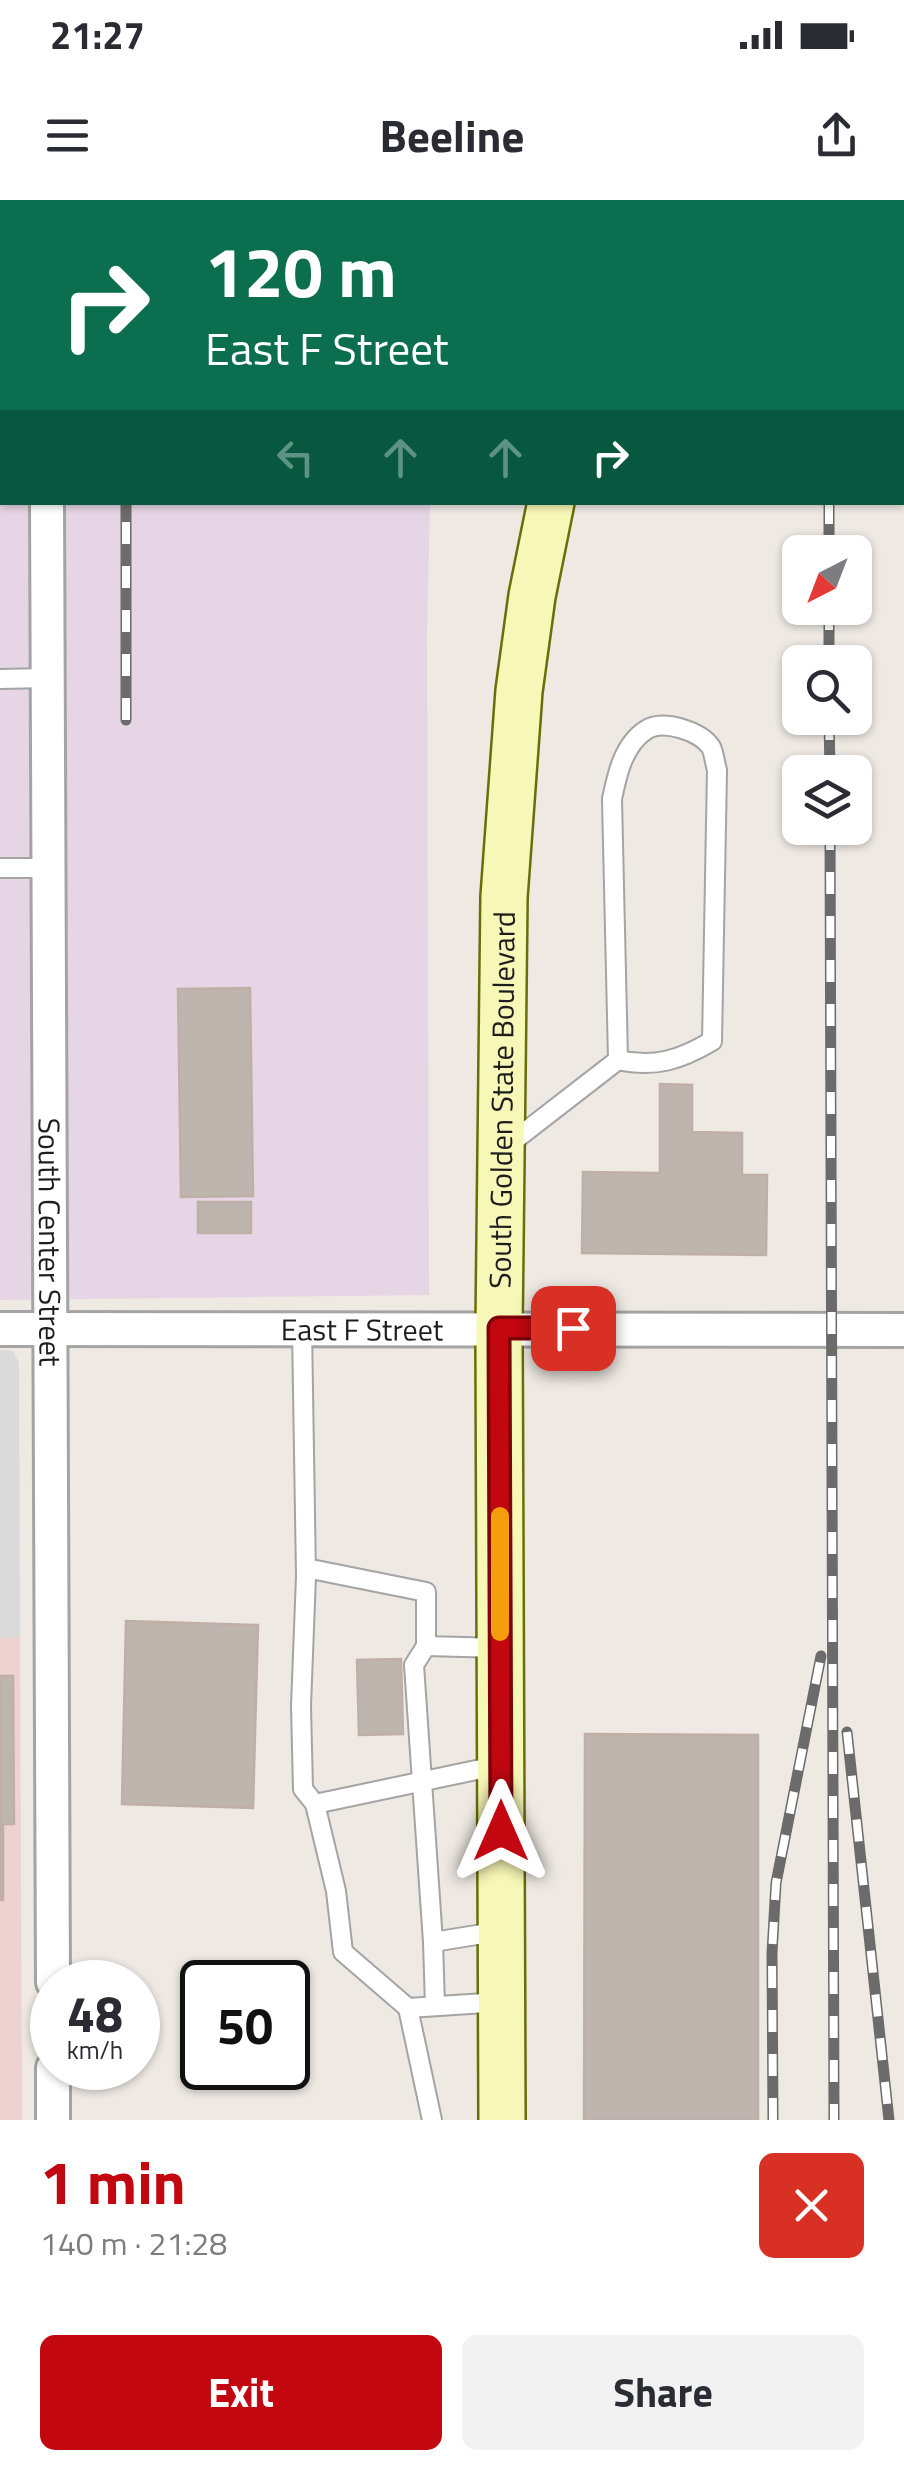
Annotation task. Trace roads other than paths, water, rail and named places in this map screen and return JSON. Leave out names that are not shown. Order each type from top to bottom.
[{"type":"main road","name":"South Golden State Boulevard","points":[[502,2120],[499,1328],[506,836],[524,656],[550,509]]},
{"type":"street","name":"South Center Street","points":[[47,505],[52,1960]]},
{"type":"street","name":"East F Street","points":[[0,1329],[904,1330]]},
{"type":"street","points":[[53,2090],[53,2120]]},
{"type":"lane","points":[[0,679],[48,678]]},
{"type":"lane","points":[[663,725],[693,734],[711,748],[716,770],[712,1041],[680,1060],[634,1064],[618,1060],[612,800],[619,764],[645,730],[663,725]]},
{"type":"lane","points":[[0,868],[48,868]]},
{"type":"lane","points":[[503,1150],[618,1060]]},
{"type":"lane","points":[[302,1329],[306,1568],[301,1706],[303,1788],[316,1804],[336,1890],[343,1952],[408,2008],[432,2120]]},
{"type":"lane","points":[[306,1568],[426,1592],[426,1646],[414,1666],[435,2006]]},
{"type":"lane","points":[[426,1646],[500,1648]]},
{"type":"lane","points":[[316,1804],[500,1765]]},
{"type":"lane","points":[[434,1942],[501,1930]]},
{"type":"lane","points":[[408,2008],[501,2002]]},
{"type":"railway","points":[[126,505],[126,720]]},
{"type":"railway","points":[[829,505],[829,535]]},
{"type":"railway","points":[[829,625],[829,645]]},
{"type":"railway","points":[[829,735],[830,755]]},
{"type":"railway","points":[[830,845],[834,2120]]},
{"type":"railway","points":[[773,2120],[772,1953],[776,1883],[821,1656]]},
{"type":"railway","points":[[847,1732],[889,2120]]}]
